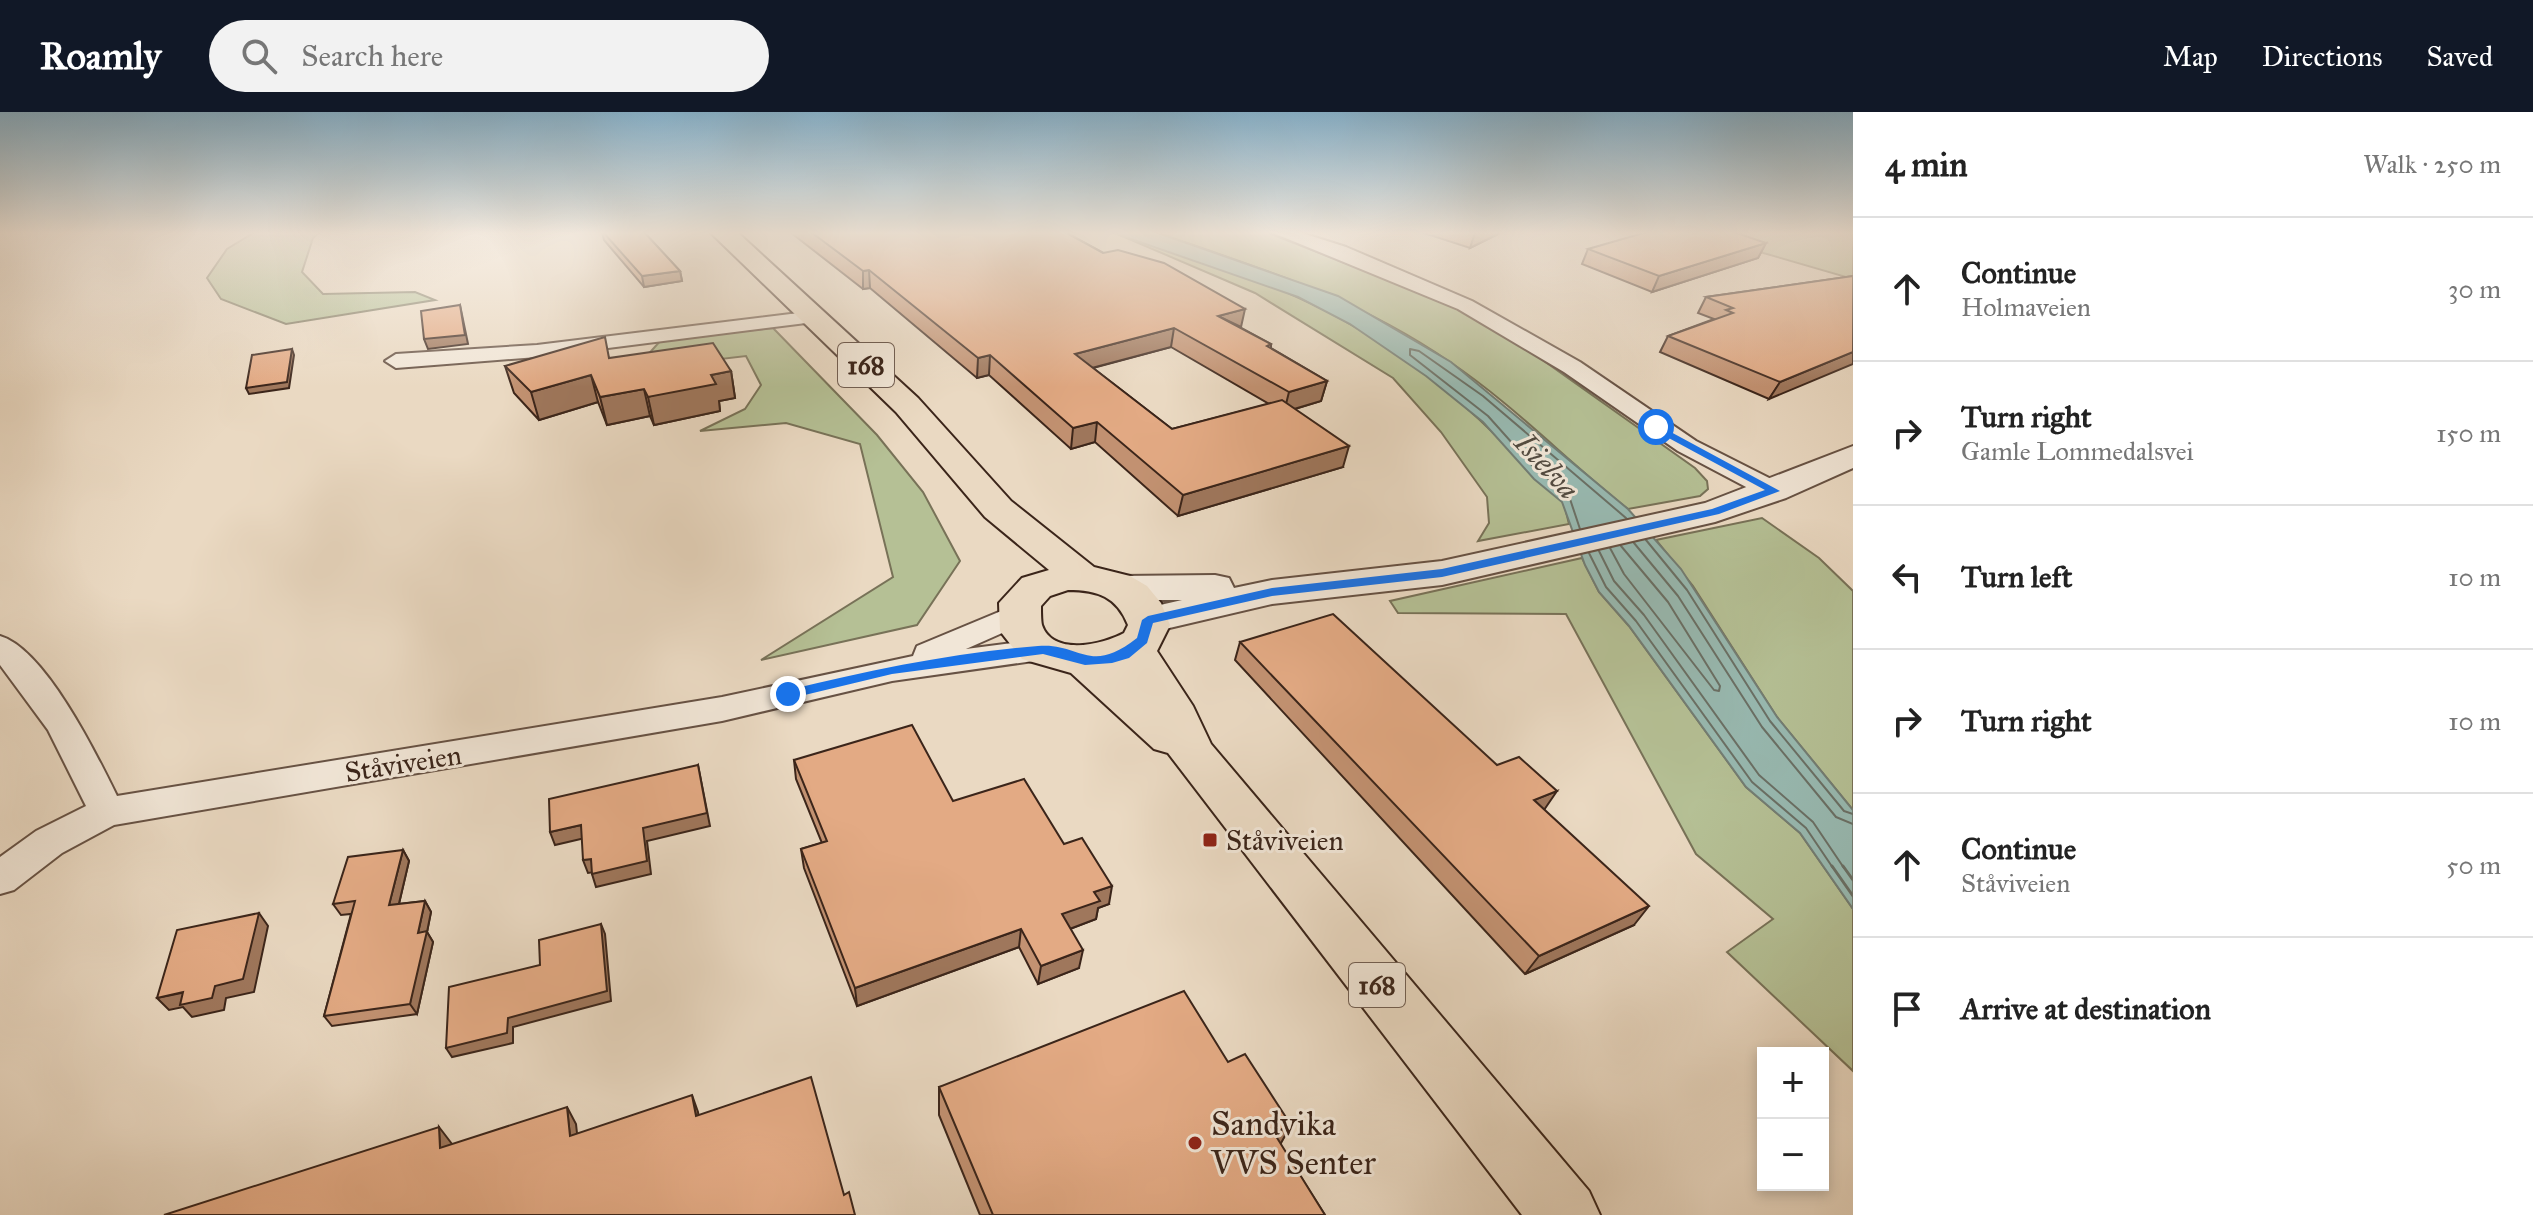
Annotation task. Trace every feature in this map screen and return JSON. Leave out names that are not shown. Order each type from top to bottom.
[{"type":"main road","name":"168","points":[[778,283],[907,405],[998,509],[1102,583],[1139,602],[1141,634],[1192,754]]},
{"type":"main road","name":"168","points":[[998,509],[1027,600],[1020,626],[1064,655],[1192,754],[1565,1215]]},
{"type":"main road","points":[[1027,600],[1050,581],[1102,583]]},
{"type":"main road","points":[[1064,655],[1112,659],[1141,634]]},
{"type":"street","points":[[1415,283],[1465,305],[1572,367],[1666,433],[1774,491]]},
{"type":"street","points":[[396,361],[537,351],[815,317]]},
{"type":"street","points":[[1102,583],[1272,592],[1391,581],[1715,511],[1774,491],[1853,456]]},
{"type":"street","points":[[1141,634],[1272,592]]},
{"type":"street","name":"Ståviveien","points":[[892,670],[1027,600]]},
{"type":"street","points":[[0,647],[40,694],[77,750],[107,812]]},
{"type":"street","name":"Ståviveien","points":[[0,878],[49,842],[107,812],[722,709],[892,670],[1064,655]]},
{"type":"green space","points":[[211,283],[313,283],[323,294],[415,292],[435,300],[286,324],[221,299]]},
{"type":"green space","points":[[1233,283],[1265,283],[1277,288],[1360,330],[1422,372],[1478,419],[1530,474],[1559,496],[1569,524],[1478,541],[1489,523],[1487,497],[1441,432],[1393,378],[1255,293]]},
{"type":"green space","points":[[1300,283],[1397,283],[1447,303],[1513,339],[1695,468],[1707,481],[1708,489],[1700,496],[1628,509],[1496,396],[1450,362],[1380,320]]},
{"type":"green space","points":[[773,328],[877,435],[923,492],[960,561],[917,625],[761,660],[893,577],[860,444],[786,423],[700,431],[745,409],[761,385],[746,356],[635,369],[662,339]]},
{"type":"green space","points":[[1762,518],[1819,558],[1853,591],[1853,810],[1777,717],[1693,586],[1656,540]]},
{"type":"green space","points":[[1582,558],[1599,592],[1629,626],[1746,787],[1800,833],[1853,909],[1853,1071],[1727,952],[1773,919],[1696,854],[1566,614],[1398,613],[1390,601]]},
{"type":"water","name":"Isielva","points":[[1259,283],[1302,283],[1338,296],[1451,362],[1628,509],[1681,569],[1777,717],[1853,810],[1853,909],[1800,833],[1746,787],[1629,626],[1599,592],[1585,565],[1562,502],[1534,479],[1483,422],[1426,376],[1350,324],[1298,297]]},
{"type":"building","points":[[886,283],[1200,283],[1245,309],[1218,316],[1271,344],[1267,346],[1327,381],[1289,392],[1174,328],[1075,354],[1172,429],[1282,400],[1349,446],[1183,495],[1097,422],[1073,428],[990,355],[978,358]]},
{"type":"building","points":[[1801,283],[1853,283],[1853,352],[1780,382],[1668,336],[1733,313],[1726,310],[1733,308],[1706,297]]},
{"type":"building","points":[[460,305],[465,335],[424,339],[421,311]]},
{"type":"building","points":[[605,337],[609,358],[713,343],[731,371],[711,375],[716,384],[648,397],[644,389],[600,397],[591,375],[531,392],[505,366]]},
{"type":"building","points":[[292,349],[287,382],[246,388],[252,355]]},
{"type":"building","points":[[1333,614],[1497,765],[1519,757],[1557,791],[1534,800],[1649,906],[1539,956],[1240,642]]},
{"type":"building","points":[[912,725],[953,801],[1024,779],[1064,844],[1082,838],[1112,886],[1094,892],[1100,901],[1062,914],[1083,950],[1041,966],[1021,929],[855,988],[801,849],[827,841],[794,760]]},
{"type":"building","points":[[698,765],[707,813],[643,828],[647,861],[592,874],[591,859],[583,860],[581,825],[550,832],[549,799]]},
{"type":"building","points":[[403,850],[389,905],[425,901],[418,933],[427,931],[410,1004],[324,1016],[355,901],[333,904],[348,857]]},
{"type":"building","points":[[259,913],[243,979],[215,986],[212,998],[180,1005],[183,992],[157,998],[177,930]]},
{"type":"building","points":[[601,924],[607,991],[508,1018],[507,1033],[446,1048],[449,987],[540,965],[539,940]]},
{"type":"building","points":[[1184,991],[1228,1062],[1245,1054],[1291,1125],[1274,1133],[1325,1215],[993,1215],[939,1087]]},
{"type":"building","points":[[811,1077],[844,1195],[849,1192],[855,1215],[164,1215],[439,1127],[440,1148],[567,1107],[570,1136],[692,1095],[696,1116]]},
{"type":"place","name":"Ståviveien","points":[[1210,840]]},
{"type":"place","name":"Sandvika VVS Senter","points":[[1195,1143]]},
{"type":"route","points":[[788,694],[892,670],[1043,650],[1085,661],[1112,659],[1134,649],[1147,630],[1148,620],[1272,592],[1340,587],[1442,573],[1715,511],[1774,491],[1656,427]]}]
